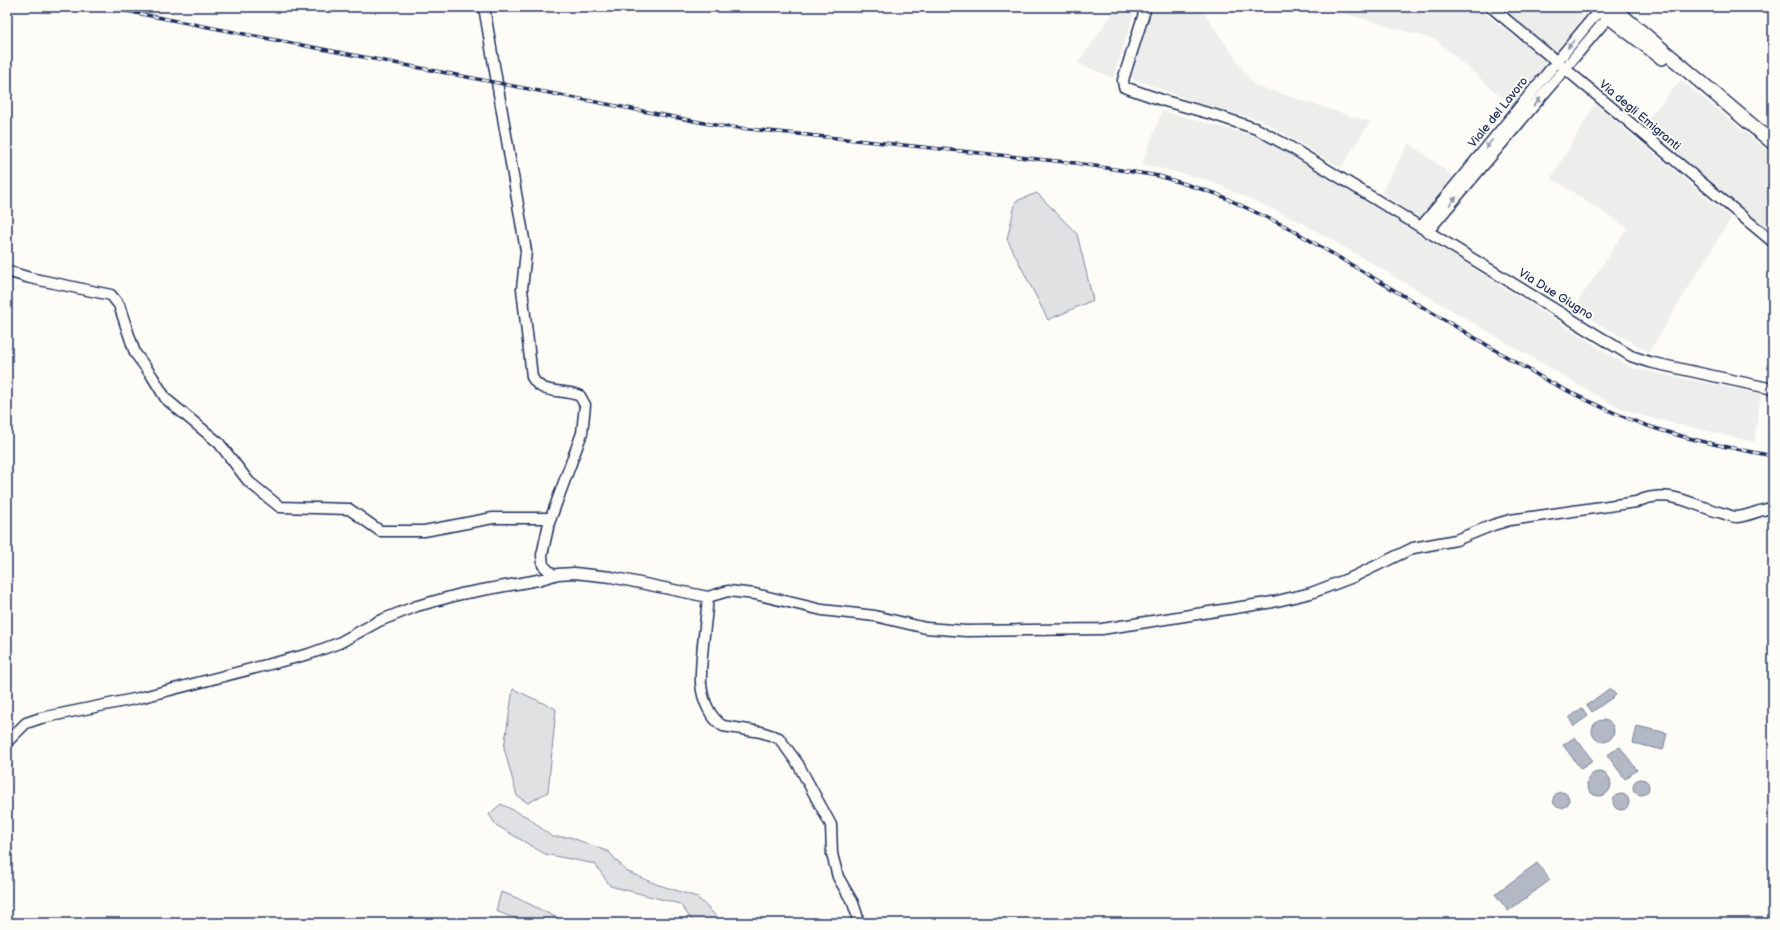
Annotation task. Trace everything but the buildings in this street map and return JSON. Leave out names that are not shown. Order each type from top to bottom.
[{"type":"main road","points":[[1601,11],[1749,122]]},
{"type":"main road","points":[[1601,11],[1657,44],[1773,143]]},
{"type":"street","points":[[484,7],[526,251],[522,289],[532,377],[545,390],[580,396],[585,405],[582,433],[551,518],[542,560],[543,565],[554,575]]},
{"type":"street","name":"Via Due Giugno","points":[[1146,7],[1123,80],[1124,86],[1165,101],[1257,129],[1425,229],[1631,356],[1649,362],[1773,389]]},
{"type":"street","name":"Via degli Emigranti","points":[[1491,7],[1773,242]]},
{"type":"street","points":[[1425,229],[1564,69],[1601,11]]},
{"type":"street","name":"Viale del Lavoro","points":[[1425,229],[1556,62],[1601,11]]},
{"type":"street","points":[[7,271],[30,278],[111,295],[119,305],[135,353],[152,376],[166,399],[219,443],[249,482],[280,507],[349,509],[380,531],[424,531],[493,518],[551,518]]},
{"type":"street","points":[[7,742],[26,723],[40,718],[139,698],[309,654],[339,642],[379,621],[417,606],[461,594],[538,580],[554,575],[574,573],[611,577],[708,597],[728,591],[755,594],[822,610],[875,616],[926,628],[966,631],[1102,629],[1273,602],[1310,593],[1353,577],[1413,548],[1456,540],[1493,525],[1510,520],[1636,502],[1648,497],[1664,496],[1688,500],[1714,511],[1736,517],[1773,508]]},
{"type":"street","points":[[708,597],[701,684],[708,709],[718,723],[723,726],[760,732],[779,738],[798,764],[831,825],[832,854],[838,877],[853,903],[857,923]]},
{"type":"shaded area","points":[[1117,7],[1136,7],[1113,78],[1078,63]]},
{"type":"shaded area","points":[[1153,7],[1200,7],[1254,85],[1370,122],[1341,168],[1261,120],[1206,106],[1131,78]]},
{"type":"shaded area","points":[[1322,7],[1476,7],[1549,63],[1512,106],[1436,40]]},
{"type":"shaded area","points":[[1498,7],[1577,7],[1582,12],[1583,19],[1555,53]]},
{"type":"shaded area","points":[[1681,80],[1773,155],[1773,232],[1738,207],[1642,126]]},
{"type":"shaded area","points":[[1595,104],[1731,218],[1649,352],[1573,309],[1627,228],[1551,178]]},
{"type":"shaded area","points":[[1162,111],[1262,138],[1443,249],[1631,368],[1761,394],[1754,442],[1643,416],[1608,402],[1305,224],[1208,180],[1142,164]]},
{"type":"shaded area","points":[[1409,143],[1453,176],[1420,218],[1381,193]]},
{"type":"shaded area","points":[[1037,193],[1077,234],[1093,300],[1048,320],[1007,239],[1016,201]]},
{"type":"shaded area","points":[[1610,688],[1616,695],[1592,712],[1587,705]]},
{"type":"shaded area","points":[[513,689],[556,709],[548,792],[528,803],[517,796],[504,748]]},
{"type":"shaded area","points":[[1582,708],[1588,716],[1574,726],[1569,718]]},
{"type":"shaded area","points":[[1603,720],[1611,723],[1614,731],[1611,739],[1603,742],[1595,739],[1592,731],[1595,723]]},
{"type":"shaded area","points":[[1637,726],[1667,733],[1663,750],[1633,743]]},
{"type":"shaded area","points":[[1575,737],[1593,761],[1581,769],[1563,745]]},
{"type":"shaded area","points":[[1620,747],[1637,770],[1625,779],[1607,755]]},
{"type":"shaded area","points":[[1599,772],[1607,776],[1611,784],[1607,792],[1599,796],[1591,792],[1587,784],[1591,776]]},
{"type":"shaded area","points":[[1638,779],[1644,779],[1649,784],[1647,793],[1644,795],[1638,795],[1633,790],[1633,784]]},
{"type":"shaded area","points":[[1561,792],[1568,797],[1569,800],[1564,807],[1561,808],[1554,803],[1553,800],[1558,793]]},
{"type":"shaded area","points":[[1618,794],[1624,794],[1629,799],[1627,808],[1624,810],[1618,810],[1613,805],[1613,799]]},
{"type":"shaded area","points":[[501,804],[529,818],[552,837],[570,837],[609,852],[626,871],[656,884],[697,897],[723,923],[694,923],[680,904],[610,886],[595,864],[545,854],[496,825],[489,814]]},
{"type":"shaded area","points":[[1537,863],[1550,880],[1508,911],[1495,894]]},
{"type":"shaded area","points":[[501,892],[571,923],[526,923],[496,911]]},
{"type":"railway","points":[[105,7],[720,126],[1075,163],[1159,176],[1217,194],[1289,228],[1546,380],[1596,405],[1635,421],[1694,440],[1773,456]]}]
